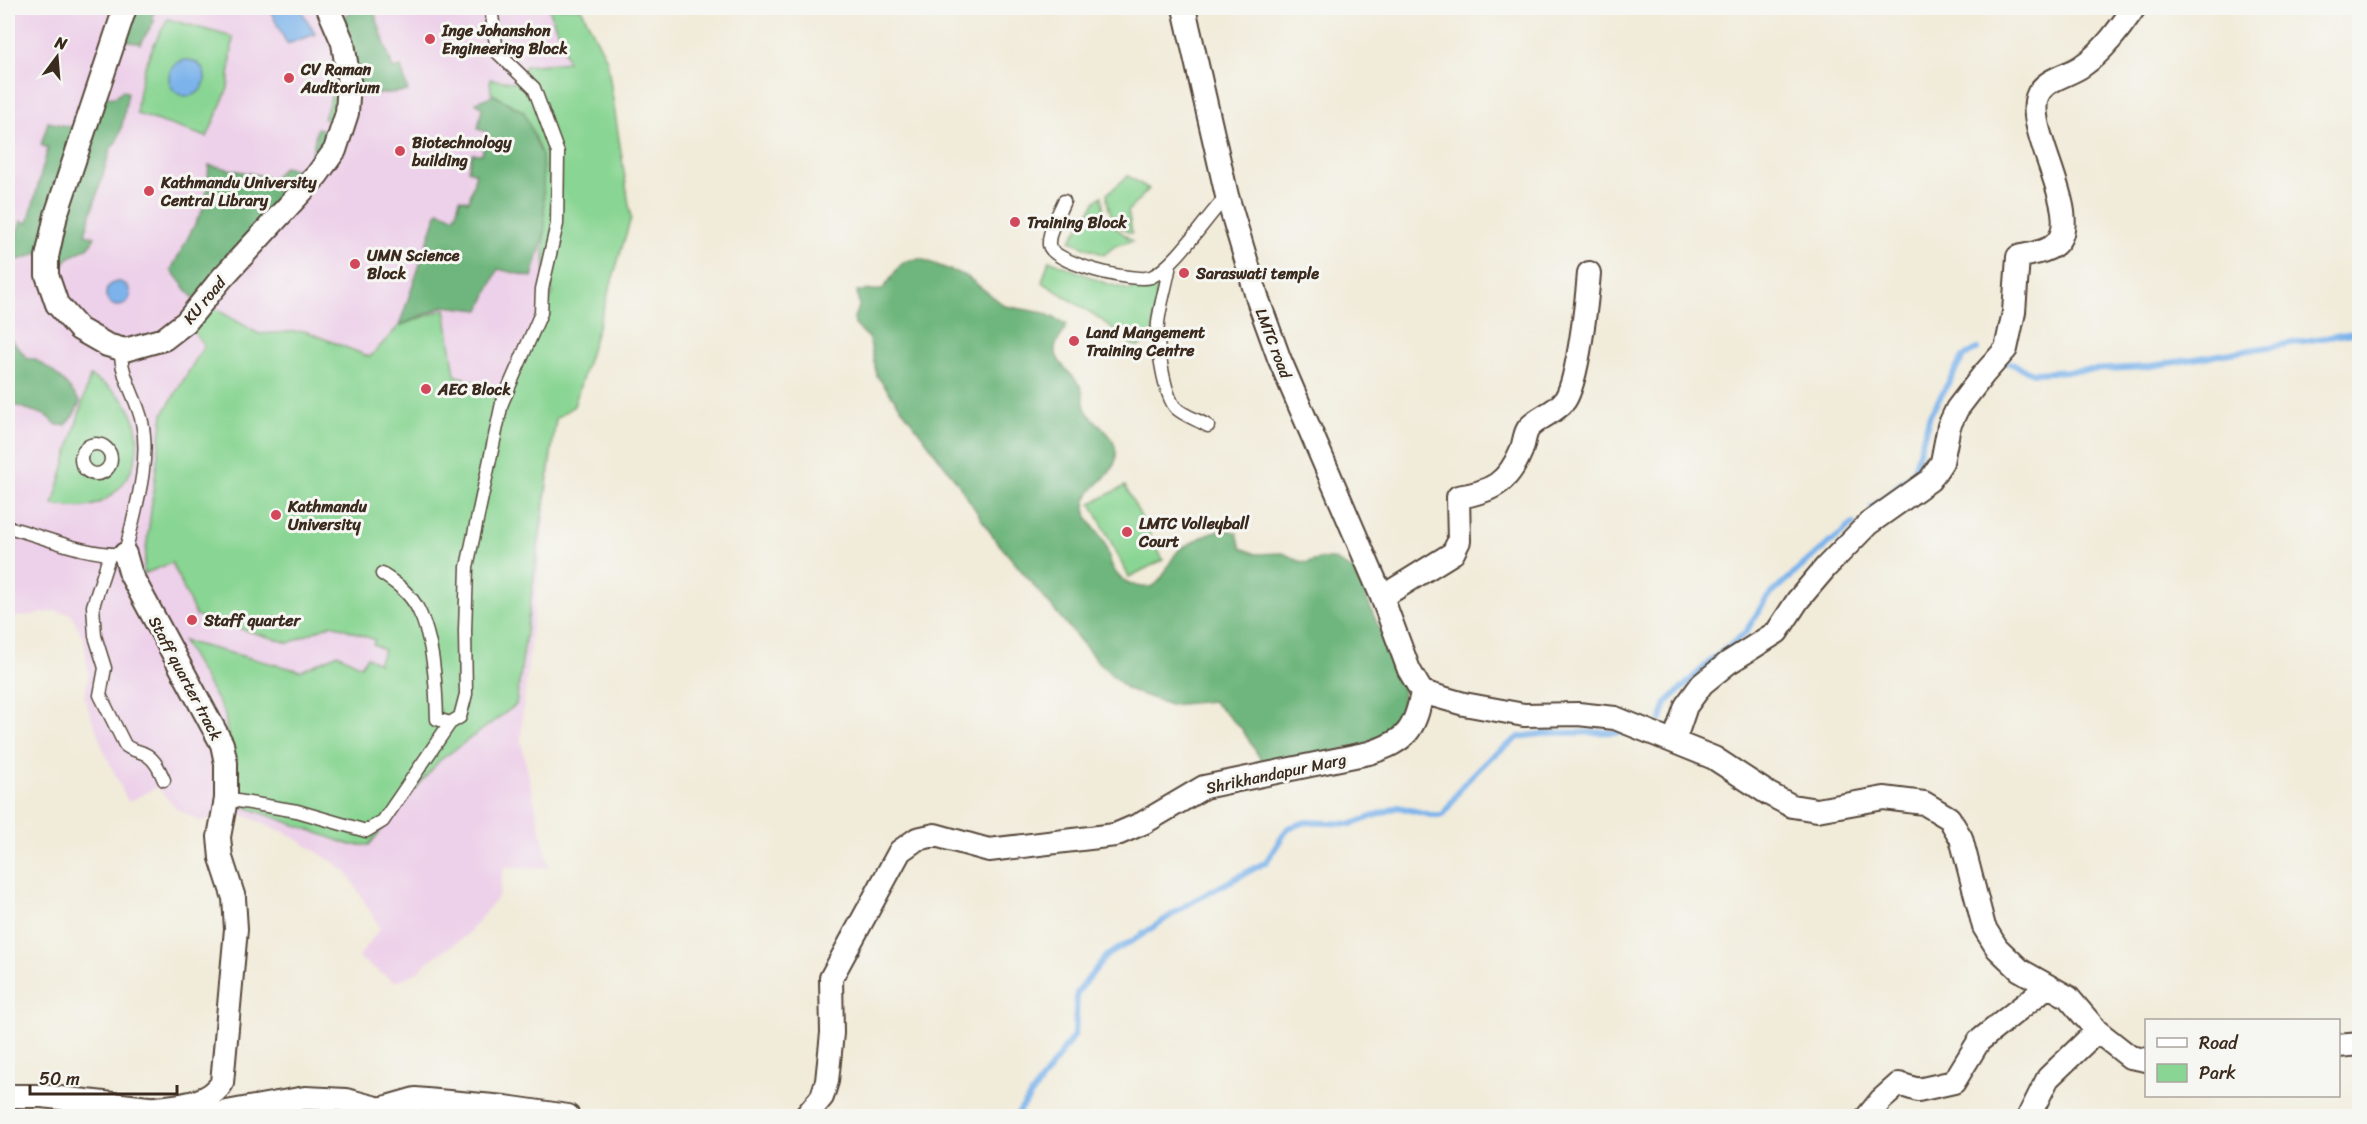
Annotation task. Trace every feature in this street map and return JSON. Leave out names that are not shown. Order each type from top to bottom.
[{"type":"street","points":[[125,8],[56,214],[47,256],[47,275],[57,304],[79,329],[107,345],[125,350]]},
{"type":"street","name":"KU road","points":[[125,350],[164,339],[186,322],[222,278],[317,175],[335,150],[347,113],[349,81],[343,43],[328,8]]},
{"type":"street","name":"LMTC road","points":[[1184,8],[1227,196],[1248,272],[1279,358],[1382,597],[1409,670],[1422,692]]},
{"type":"street","points":[[1670,740],[1686,706],[1702,684],[1728,663],[1777,632],[1798,600],[1826,567],[1868,524],[1930,480],[1942,462],[1949,426],[1957,409],[2006,348],[2014,312],[2018,257],[2037,253],[2053,246],[2061,237],[2064,218],[2038,129],[2035,108],[2038,94],[2052,81],[2082,66],[2096,54],[2134,8]]},
{"type":"street","points":[[1382,597],[1453,553],[1459,541],[1458,497],[1485,492],[1513,470],[1528,429],[1564,401],[1577,358],[1588,298],[1590,273]]},
{"type":"street","name":"Staff quarter track","points":[[118,554],[126,562],[222,744],[226,763],[226,799],[219,837],[221,858],[234,898],[236,929],[222,1083],[216,1092],[203,1100],[150,1109]]},
{"type":"street","points":[[1422,692],[1464,704],[1524,715],[1595,715],[1615,718],[1714,758],[1769,794],[1792,806],[1817,810],[1884,798],[1924,803],[1949,818],[1961,838],[1984,927],[1997,948],[2020,970],[2068,997],[2097,1031],[2130,1057],[2145,1060]]},
{"type":"street","name":"Shrikhandapur Marg","points":[[806,1116],[822,1097],[827,1081],[832,1033],[831,978],[900,851],[917,839],[935,835],[989,850],[1115,835],[1143,823],[1204,787],[1369,753],[1396,745],[1410,730],[1419,711],[1422,692]]},
{"type":"street","points":[[1868,1116],[1899,1084],[1918,1090],[1954,1082],[1979,1041],[2048,986]]},
{"type":"street","points":[[2029,1116],[2048,1078],[2097,1031]]},
{"type":"street","points":[[2340,1046],[2360,1044]]},
{"type":"street","points":[[8,1096],[45,1106],[150,1109],[210,1115],[302,1107],[346,1100],[380,1109],[415,1100],[505,1107],[568,1116]]},
{"type":"lane","points":[[226,799],[297,811],[366,831],[383,821],[450,723],[460,717],[466,694],[467,567],[502,403],[541,313],[542,289],[557,224],[558,153],[534,87],[497,52],[491,8]]},
{"type":"lane","points":[[1064,201],[1051,234],[1049,246],[1060,258],[1109,274],[1134,279],[1151,277],[1170,264],[1212,211],[1227,196]]},
{"type":"lane","points":[[1170,264],[1158,322],[1159,344],[1168,393],[1178,411],[1208,426]]},
{"type":"lane","points":[[125,350],[121,357],[122,368],[142,422],[145,460],[118,554],[93,606],[95,636],[105,668],[99,695],[125,745],[130,750],[148,756],[155,762],[164,780]]},
{"type":"lane","points":[[8,527],[24,533],[118,554]]},
{"type":"lane","points":[[382,574],[399,585],[418,608],[429,639],[436,682],[437,719],[450,723]]},
{"type":"shaded area","name":"Kathmandu University","points":[[8,8],[581,8],[607,60],[631,218],[574,406],[556,419],[523,708],[521,741],[549,868],[504,867],[499,895],[466,936],[430,960],[416,973],[395,982],[358,958],[380,928],[348,874],[333,862],[287,833],[236,812],[200,821],[177,809],[157,787],[128,802],[104,751],[84,697],[89,677],[84,639],[71,614],[56,611],[16,617],[8,615]]},
{"type":"green space","points":[[128,8],[155,8],[152,19],[155,20],[140,44],[118,38]]},
{"type":"green space","points":[[360,8],[373,8],[393,69],[401,67],[408,91],[360,96],[356,93],[354,64],[344,16]]},
{"type":"green space","points":[[549,8],[581,8],[607,60],[631,218],[574,406],[556,419],[516,705],[439,761],[369,845],[351,845],[234,803],[225,714],[183,641],[301,671],[338,654],[361,666],[367,657],[378,663],[384,650],[373,644],[375,640],[332,624],[289,643],[196,616],[172,563],[143,574],[163,414],[204,346],[188,324],[204,302],[259,334],[305,331],[370,357],[399,326],[445,309],[455,375],[503,393],[553,292],[545,279],[542,156],[524,112],[491,93],[490,79],[519,83],[525,66],[568,62]]},
{"type":"green space","points":[[168,19],[233,37],[228,88],[207,137],[137,114],[142,77],[156,41]]},
{"type":"green space","points":[[339,72],[339,124],[324,119]]},
{"type":"green space","points":[[123,90],[128,93],[121,131],[111,148],[85,234],[95,237],[89,247],[68,258],[59,270],[55,271],[53,251],[101,98],[115,97]]},
{"type":"green space","points":[[494,95],[524,112],[542,156],[545,232],[532,277],[498,269],[480,310],[444,306],[399,326],[438,211],[455,217],[460,199],[469,201],[476,173],[468,170],[472,154],[482,154],[487,132],[478,129],[482,108],[476,102]]},
{"type":"green space","points":[[48,122],[76,128],[41,252],[8,261],[8,237],[15,239],[21,221],[28,223],[48,148],[41,145]]},
{"type":"green space","points":[[317,128],[335,132],[290,198],[273,178],[284,167],[301,170],[310,166]]},
{"type":"green space","points":[[209,165],[267,177],[286,204],[194,299],[171,270],[206,203]]},
{"type":"green space","points":[[1128,176],[1149,189],[1128,211],[1132,233],[1115,221],[1107,201],[1107,194]]},
{"type":"green space","points":[[1102,196],[1104,214],[1108,221],[1132,241],[1115,246],[1104,255],[1070,241],[1096,201]]},
{"type":"green space","points":[[921,259],[966,276],[1005,306],[1044,313],[1066,324],[1055,348],[1058,359],[1080,386],[1087,412],[1106,431],[1115,449],[1114,464],[1092,490],[1085,504],[1087,517],[1103,540],[1112,566],[1122,579],[1139,587],[1155,585],[1181,549],[1205,535],[1220,530],[1237,533],[1241,548],[1256,554],[1283,553],[1307,563],[1321,559],[1333,559],[1355,571],[1403,685],[1402,711],[1398,724],[1387,736],[1366,744],[1266,768],[1242,729],[1212,701],[1170,705],[1127,689],[1098,662],[994,538],[957,482],[877,376],[869,338],[855,325],[854,317],[859,307],[857,291],[881,290],[901,265]]},
{"type":"green space","points":[[1049,260],[1105,283],[1129,290],[1156,283],[1153,340],[1138,346],[1130,344],[1099,318],[1042,282]]},
{"type":"green space","points":[[8,336],[28,359],[35,359],[55,373],[80,402],[66,425],[57,425],[45,415],[8,403]]},
{"type":"green space","points":[[90,376],[117,393],[132,414],[138,443],[136,458],[123,484],[99,503],[82,507],[53,505]]},
{"type":"green space","name":"LMTC Volleyball Court","points":[[1125,486],[1163,560],[1129,577],[1091,503]]},
{"type":"water","points":[[300,8],[315,34],[287,44],[270,10]]},
{"type":"water","points":[[187,60],[200,65],[205,78],[200,91],[187,96],[174,91],[169,78],[174,65]]},
{"type":"water","points":[[113,282],[123,282],[130,289],[130,299],[123,306],[113,306],[106,299],[106,289]]},
{"type":"waterway","points":[[2007,362],[2033,373],[2145,367],[2360,332]]},
{"type":"waterway","points":[[1872,508],[1913,473],[1930,415],[1963,357],[1977,349]]},
{"type":"waterway","points":[[1661,719],[1666,703],[1745,633],[1766,599],[1853,524]]},
{"type":"waterway","points":[[1016,1116],[1075,1034],[1077,993],[1106,956],[1188,904],[1266,862],[1288,828],[1306,822],[1352,824],[1398,807],[1431,815],[1443,815],[1463,785],[1491,757],[1519,737],[1547,733],[1626,732]]},
{"type":"place","name":"Inge Johanshon Engineering Block","points":[[430,39]]},
{"type":"place","name":"CV Raman Auditorium","points":[[289,78]]},
{"type":"place","name":"Biotechnology building","points":[[400,151]]},
{"type":"place","name":"Kathmandu University Central Library","points":[[149,191]]},
{"type":"place","name":"Training Block","points":[[1015,222]]},
{"type":"place","name":"UMN Science Block","points":[[355,264]]},
{"type":"place","name":"Saraswati temple","points":[[1184,273]]},
{"type":"place","name":"Land Mangement Training Centre","points":[[1074,341]]},
{"type":"place","name":"AEC Block","points":[[426,389]]},
{"type":"place","name":"Kathmandu University","points":[[276,515]]},
{"type":"place","name":"LMTC Volleyball Court","points":[[1127,532]]},
{"type":"place","name":"Staff quarter","points":[[192,620]]}]
